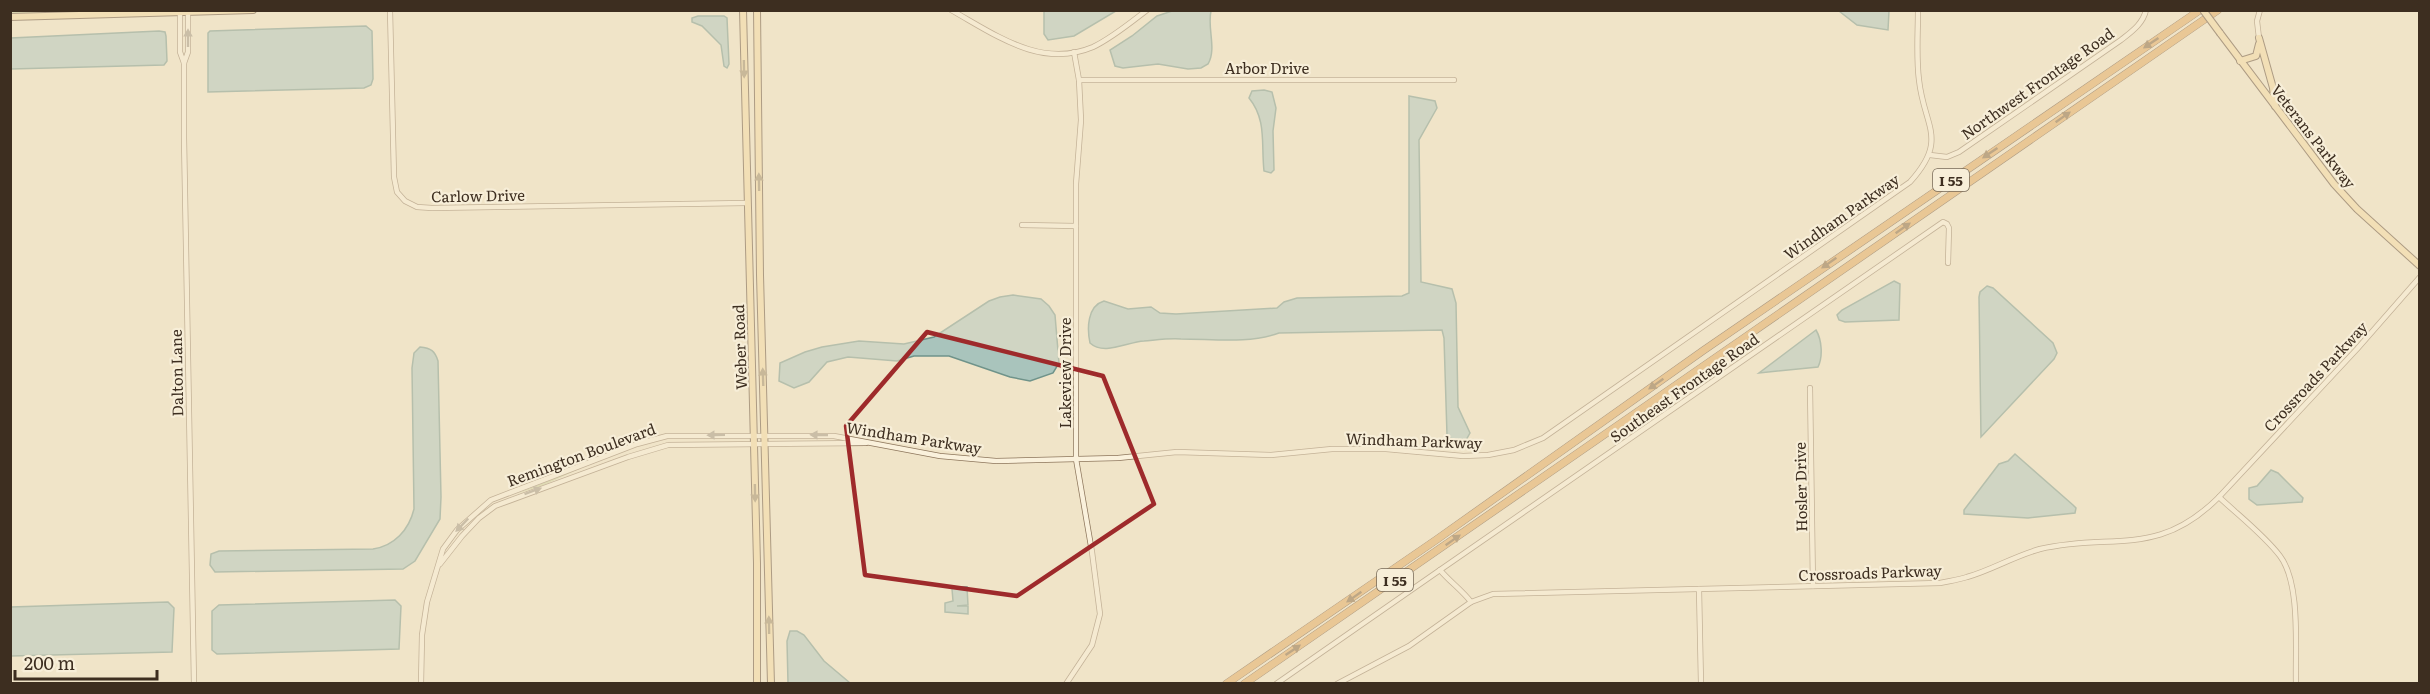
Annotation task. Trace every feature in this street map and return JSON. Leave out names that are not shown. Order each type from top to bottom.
[{"type":"highway","name":"I 55","points":[[1226,684],[1436,540],[1713,343],[2201,10]]},
{"type":"highway","name":"I 55","points":[[1244,684],[2218,10]]},
{"type":"main road","points":[[10,17],[254,10]]},
{"type":"main road","name":"Weber Road","points":[[742,10],[754,435],[757,684]]},
{"type":"main road","name":"Weber Road","points":[[757,10],[771,684]]},
{"type":"main road","name":"Veterans Parkway","points":[[2201,10],[2305,147],[2350,201],[2420,266]]},
{"type":"main road","points":[[2240,61],[2256,56],[2259,51],[2259,38]]},
{"type":"main road","points":[[2259,38],[2273,88],[2275,107]]},
{"type":"street","name":"Carlow Drive","points":[[390,10],[393,177],[397,192],[405,201],[417,207],[432,208],[746,202]]},
{"type":"street","points":[[951,10],[1010,43],[1031,52],[1049,54],[1074,52],[1094,46],[1147,10]]},
{"type":"street","points":[[1918,10],[1919,80],[1932,133],[1930,155]]},
{"type":"street","name":"Northwest Frontage Road","points":[[1930,155],[1947,157],[1959,152],[2135,29],[2145,17],[2146,10]]},
{"type":"street","points":[[2259,38],[2257,21],[2260,10]]},
{"type":"street","name":"Dalton Lane","points":[[180,11],[180,52],[184,63],[188,429],[194,684]]},
{"type":"street","name":"Dalton Lane","points":[[184,63],[188,52],[188,11]]},
{"type":"street","name":"Lakeview Drive","points":[[1066,684],[1092,645],[1100,614],[1076,459],[1076,174],[1081,139],[1079,80],[1074,52]]},
{"type":"street","name":"Arbor Drive","points":[[1079,80],[1454,80]]},
{"type":"street","name":"Windham Parkway","points":[[765,435],[822,435],[969,460],[996,461],[1118,458],[1177,452],[1253,456],[1316,450],[1386,449],[1462,456],[1488,455],[1514,450],[1543,438],[1568,422],[1910,182],[1930,155]]},
{"type":"street","name":"Southeast Frontage Road","points":[[1440,570],[1943,222],[1949,228],[1948,263]]},
{"type":"street","points":[[1022,225],[1076,226]]},
{"type":"street","name":"Crossroads Parkway","points":[[1337,684],[1409,646],[1471,602],[1493,594],[1940,583],[1967,578],[2019,555],[2042,549],[2064,545],[2154,538],[2171,532],[2201,515],[2219,497],[2357,350],[2420,277]]},
{"type":"street","name":"Hosler Drive","points":[[1810,388],[1813,586]]},
{"type":"street","name":"Remington Boulevard","points":[[421,684],[424,617],[443,549],[463,524],[491,500],[637,444],[668,436],[765,435]]},
{"type":"street","name":"Remington Boulevard","points":[[440,564],[479,518],[495,506],[628,457],[668,446],[872,443]]},
{"type":"street","points":[[2219,497],[2279,555],[2288,568],[2294,598],[2296,684]]},
{"type":"street","points":[[1276,684],[1440,570],[1452,585],[1462,590],[1471,602]]},
{"type":"street","points":[[1699,589],[1701,684]]},
{"type":"highlighted area","points":[[927,332],[1103,376],[1154,504],[1017,596],[865,575],[846,426]]},
{"type":"green space","points":[[72,10],[72,13],[11,15],[10,11]]},
{"type":"green space","points":[[592,463],[544,485],[516,494]]},
{"type":"water","points":[[1044,10],[1116,11],[1074,36],[1048,40],[1044,34]]},
{"type":"water","points":[[1172,11],[1211,11],[1212,52],[1208,64],[1201,68],[1188,69],[1158,64],[1123,68],[1115,66],[1110,50],[1157,16]]},
{"type":"water","points":[[1839,11],[1889,11],[1888,30],[1857,25]]},
{"type":"water","points":[[698,16],[727,18],[729,64],[727,68],[724,66],[721,45],[702,26],[692,22],[692,18]]},
{"type":"water","points":[[366,26],[372,31],[373,79],[371,85],[364,88],[208,92],[208,33],[210,31]]},
{"type":"water","points":[[165,32],[166,36],[167,61],[164,65],[11,69],[11,38]]},
{"type":"water","points":[[1252,91],[1272,92],[1276,108],[1273,131],[1274,170],[1271,173],[1264,171],[1261,124],[1255,106],[1249,98]]},
{"type":"water","points":[[1409,96],[1435,101],[1437,108],[1419,140],[1421,282],[1452,289],[1456,303],[1458,407],[1470,433],[1466,440],[1455,442],[1447,435],[1442,330],[1279,333],[1243,340],[1167,339],[1109,348],[1096,347],[1090,343],[1091,313],[1098,304],[1104,301],[1128,309],[1151,307],[1160,313],[1176,314],[1277,308],[1284,302],[1297,298],[1402,296],[1409,293]]},
{"type":"water","points":[[1894,281],[1900,284],[1899,320],[1845,322],[1839,320],[1837,315],[1842,310]]},
{"type":"water","points":[[1987,286],[1993,288],[2053,343],[2057,353],[2054,359],[1981,437],[1979,297],[1980,292]]},
{"type":"water","points":[[1013,295],[1041,299],[1055,315],[1059,363],[1053,373],[1030,381],[1010,377],[949,356],[914,356],[897,361],[848,357],[827,362],[809,382],[794,388],[779,381],[780,363],[805,352],[859,341],[904,344],[934,337],[989,301]]},
{"type":"water","points":[[1816,330],[1821,348],[1818,367],[1759,373]]},
{"type":"water","points":[[420,347],[432,351],[438,361],[441,497],[440,519],[415,561],[403,569],[215,572],[210,565],[211,554],[219,551],[373,549],[388,544],[400,536],[412,517],[414,509],[412,368],[414,353]]},
{"type":"water","points":[[2015,454],[2073,505],[2076,508],[2075,513],[2028,518],[1964,514],[1964,510],[1999,464],[2008,461]]},
{"type":"water","points":[[2271,470],[2278,473],[2303,498],[2302,502],[2257,505],[2249,499],[2249,488],[2257,486]]},
{"type":"water","points":[[967,587],[968,605],[957,606],[968,606],[968,614],[945,612],[945,603],[953,601],[952,589]]},
{"type":"water","points":[[395,600],[401,606],[399,649],[217,654],[212,650],[212,611],[219,605]]},
{"type":"water","points":[[168,602],[174,608],[172,652],[11,656],[11,607]]},
{"type":"water","points":[[790,631],[797,631],[804,635],[824,661],[850,683],[788,683],[787,641]]}]
